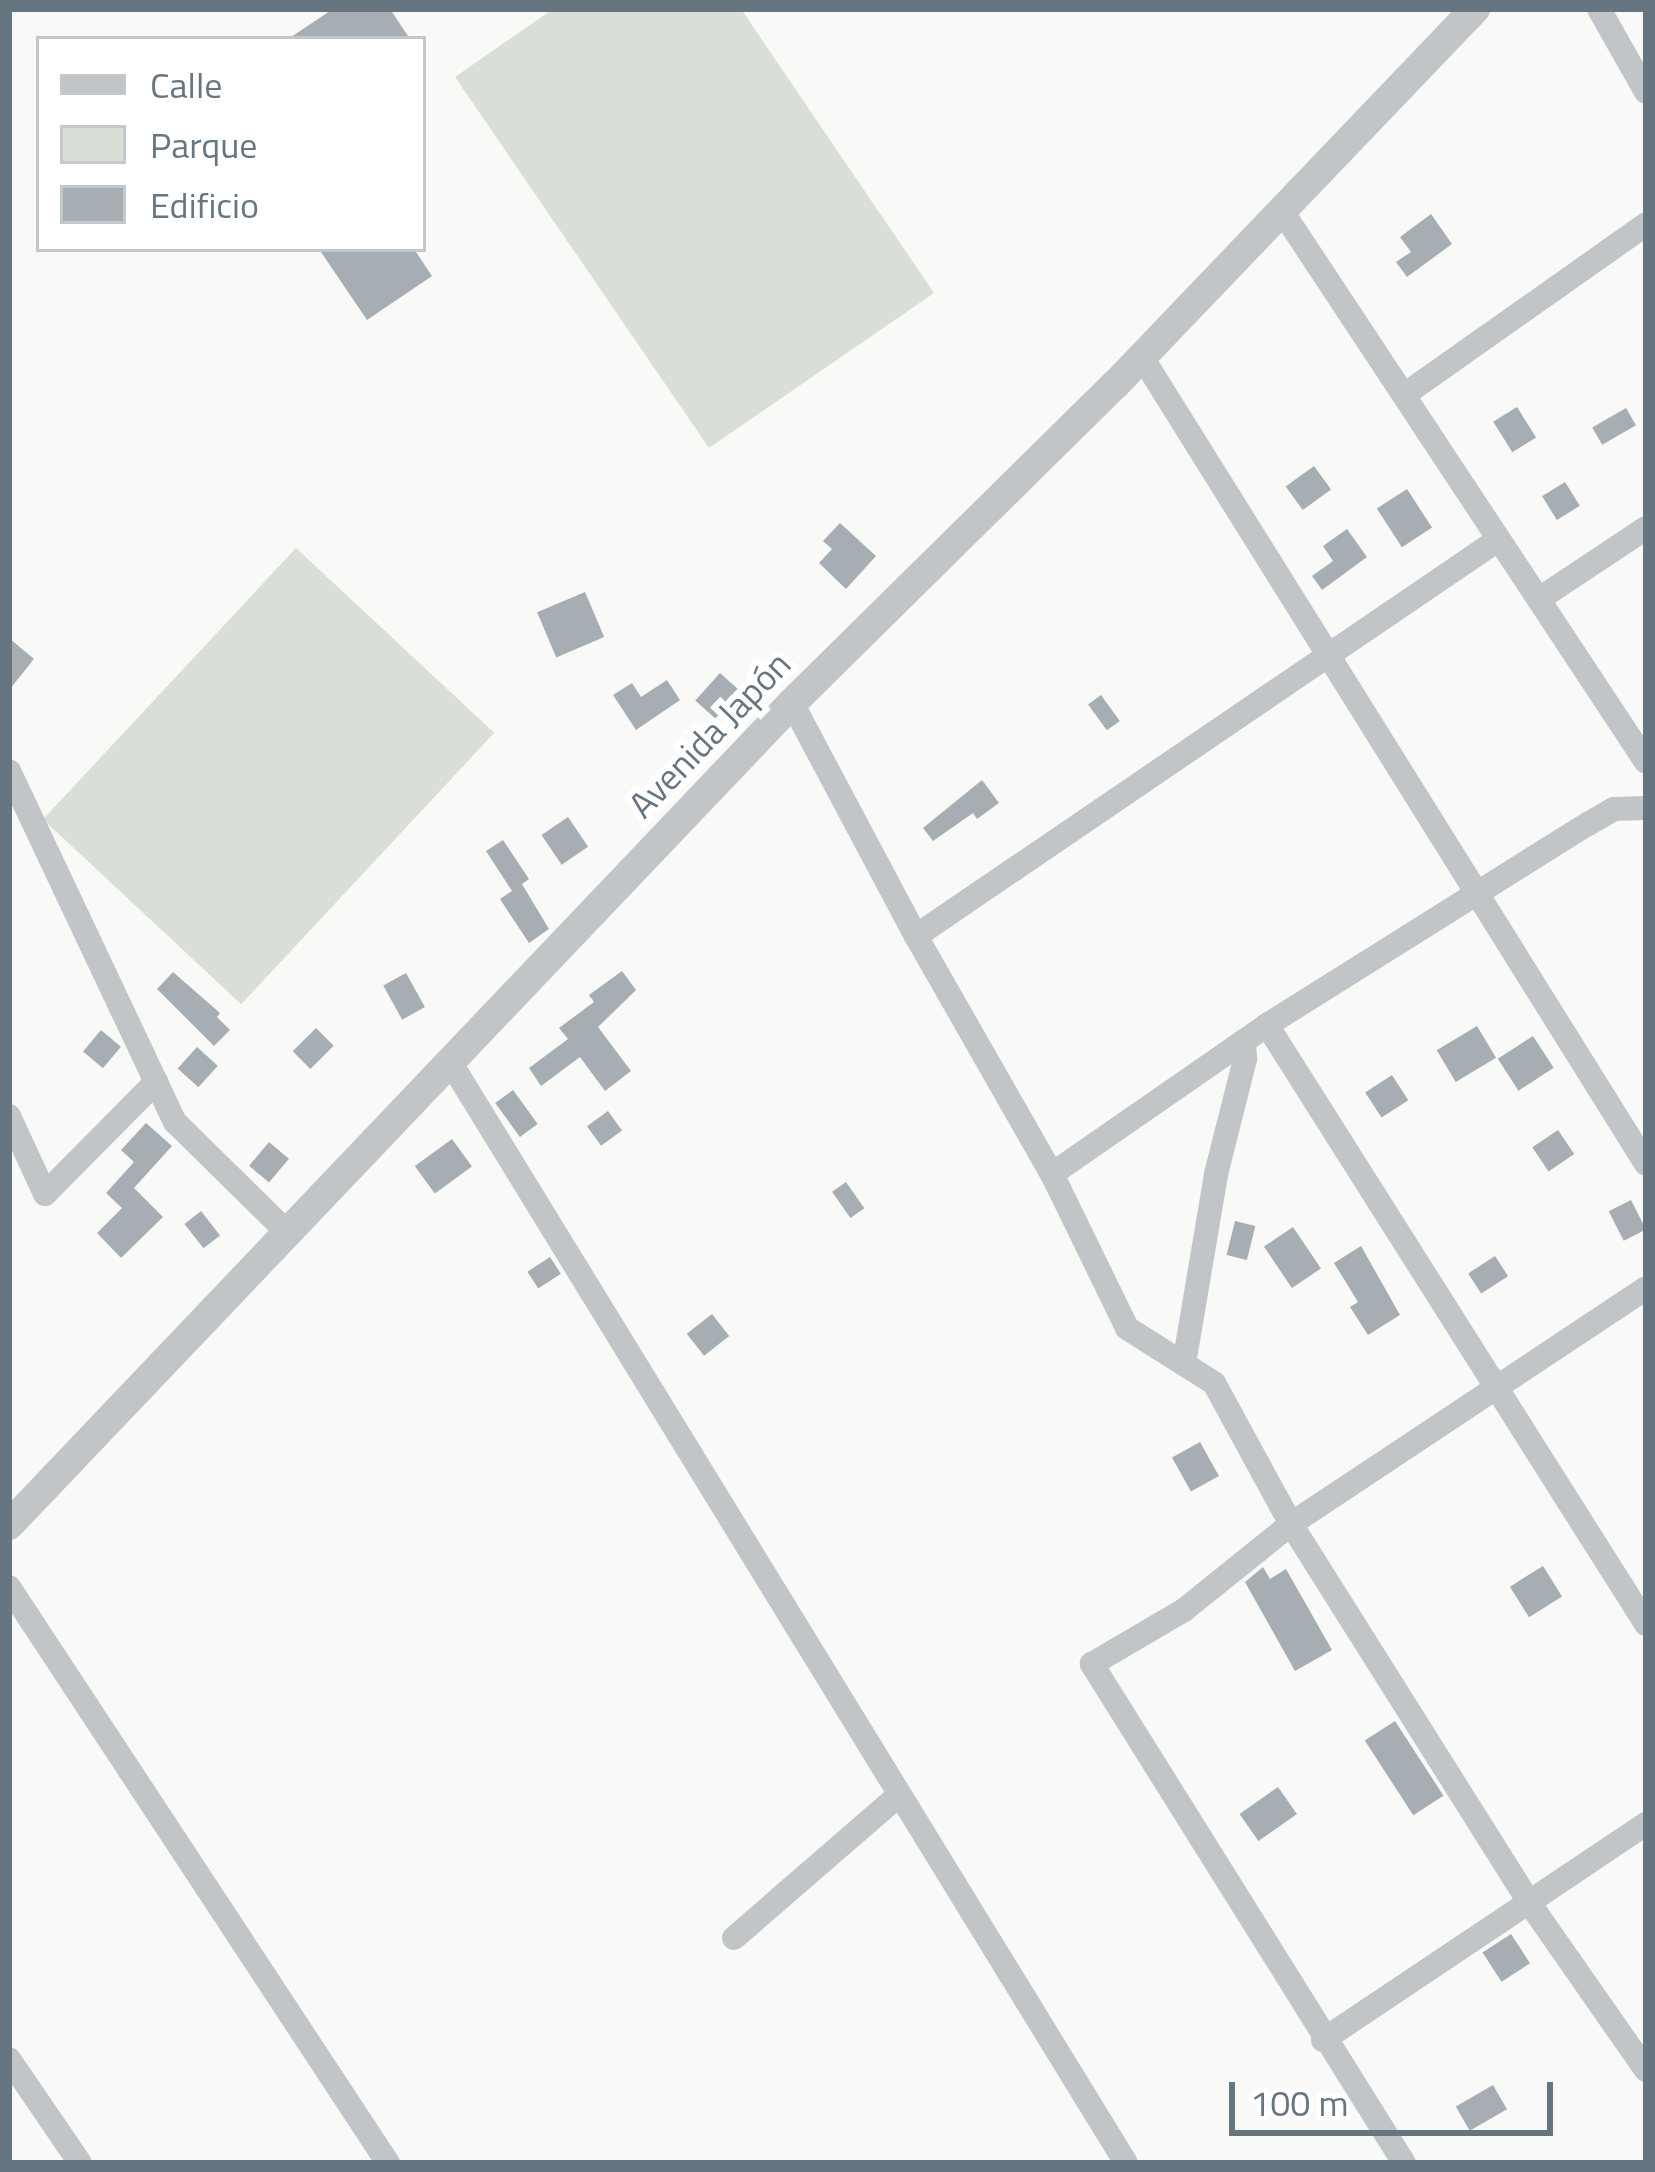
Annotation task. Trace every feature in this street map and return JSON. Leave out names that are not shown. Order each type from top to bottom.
[{"type":"street","name":"Avenida Japón","points":[[9,1525],[792,703],[1142,357],[1475,9]]},
{"type":"street","points":[[1599,9],[1646,92]]},
{"type":"street","points":[[1282,211],[1646,762]]},
{"type":"street","points":[[1404,394],[1646,224]]},
{"type":"street","points":[[1142,357],[1646,1164]]},
{"type":"street","points":[[1539,599],[1646,528]]},
{"type":"street","points":[[916,936],[1499,539]]},
{"type":"street","points":[[792,703],[916,936],[1052,1174],[1127,1328],[1214,1383],[1291,1524],[1528,1901],[1646,2070]]},
{"type":"street","points":[[9,771],[175,1122],[287,1232]]},
{"type":"street","points":[[1052,1174],[1267,1025],[1476,894],[1615,809],[1646,808]]},
{"type":"street","points":[[1267,1025],[1498,1383],[1646,1624]]},
{"type":"street","points":[[1184,1364],[1216,1174],[1246,1059],[1244,1042]]},
{"type":"street","points":[[449,1060],[1126,2163]]},
{"type":"street","points":[[9,1116],[45,1194],[156,1082]]},
{"type":"street","points":[[1404,2163],[1092,1664],[1184,1610],[1291,1524],[1646,1288]]},
{"type":"street","points":[[9,1588],[388,2163]]},
{"type":"street","points":[[734,1938],[898,1796]]},
{"type":"street","points":[[1323,2040],[1646,1824]]},
{"type":"street","points":[[9,2060],[80,2163]]},
{"type":"green space","points":[[553,9],[741,9],[934,293],[709,448],[455,77]]},
{"type":"green space","points":[[296,548],[494,733],[241,1004],[43,819]]},
{"type":"building","points":[[333,9],[390,9],[408,36],[292,36]]},
{"type":"building","points":[[1431,214],[1452,244],[1407,277],[1396,262],[1411,252],[1400,237]]},
{"type":"building","points":[[321,252],[416,252],[432,276],[367,320]]},
{"type":"building","points":[[1517,407],[1536,438],[1512,452],[1493,422]]},
{"type":"building","points":[[1626,408],[1636,425],[1602,445],[1592,428]]},
{"type":"building","points":[[1314,466],[1331,489],[1303,510],[1286,487]]},
{"type":"building","points":[[1565,482],[1580,506],[1557,520],[1542,496]]},
{"type":"building","points":[[1407,489],[1432,528],[1402,547],[1377,509]]},
{"type":"building","points":[[840,523],[876,556],[846,589],[819,563],[832,549],[823,541]]},
{"type":"building","points":[[1347,529],[1367,557],[1322,590],[1312,576],[1333,561],[1323,546]]},
{"type":"building","points":[[585,592],[604,637],[556,657],[537,612]]},
{"type":"building","points":[[9,638],[34,659],[9,690]]},
{"type":"building","points":[[720,673],[740,691],[715,719],[695,700]]},
{"type":"building","points":[[667,680],[680,700],[636,730],[613,695],[632,683],[641,697]]},
{"type":"building","points":[[1101,695],[1120,721],[1107,730],[1088,704]]},
{"type":"building","points":[[982,780],[999,803],[977,819],[973,813],[933,841],[923,828]]},
{"type":"building","points":[[568,817],[588,847],[562,865],[541,835]]},
{"type":"building","points":[[503,840],[529,879],[522,884],[549,929],[529,943],[500,899],[512,891],[486,851]]},
{"type":"building","points":[[622,971],[636,990],[598,1027],[631,1071],[605,1091],[580,1057],[541,1086],[529,1068],[568,1039],[559,1028],[594,1002],[589,995]]},
{"type":"building","points":[[173,972],[220,1013],[217,1017],[230,1030],[214,1046],[157,989]]},
{"type":"building","points":[[406,973],[425,1007],[402,1020],[383,986]]},
{"type":"building","points":[[1477,1026],[1496,1058],[1456,1082],[1437,1050]]},
{"type":"building","points":[[316,1028],[334,1046],[310,1069],[293,1051]]},
{"type":"building","points":[[101,1030],[121,1047],[103,1068],[83,1051]]},
{"type":"building","points":[[1533,1036],[1554,1068],[1518,1091],[1498,1059]]},
{"type":"building","points":[[197,1047],[218,1066],[198,1087],[178,1069]]},
{"type":"building","points":[[1392,1075],[1408,1100],[1382,1118],[1365,1092]]},
{"type":"building","points":[[513,1090],[538,1124],[520,1137],[495,1103]]},
{"type":"building","points":[[608,1111],[622,1130],[601,1146],[587,1126]]},
{"type":"building","points":[[146,1123],[172,1146],[134,1188],[163,1217],[121,1258],[97,1233],[122,1208],[106,1193],[134,1162],[121,1150]]},
{"type":"building","points":[[1558,1130],[1574,1154],[1549,1171],[1532,1147]]},
{"type":"building","points":[[452,1139],[472,1167],[435,1194],[415,1166]]},
{"type":"building","points":[[269,1142],[289,1159],[269,1182],[249,1166]]},
{"type":"building","points":[[846,1182],[864,1208],[850,1218],[832,1192]]},
{"type":"building","points":[[1631,1200],[1646,1229],[1624,1241],[1609,1211]]},
{"type":"building","points":[[201,1211],[220,1235],[204,1248],[184,1224]]},
{"type":"building","points":[[1235,1221],[1255,1226],[1247,1260],[1227,1255]]},
{"type":"building","points":[[1293,1227],[1321,1268],[1292,1288],[1264,1247]]},
{"type":"building","points":[[1361,1246],[1400,1315],[1368,1335],[1350,1307],[1358,1302],[1334,1263]]},
{"type":"building","points":[[1495,1256],[1508,1276],[1481,1294],[1468,1273]]},
{"type":"building","points":[[550,1257],[561,1274],[538,1288],[527,1272]]},
{"type":"building","points":[[712,1314],[729,1336],[704,1356],[687,1334]]},
{"type":"building","points":[[1200,1442],[1219,1476],[1191,1492],[1172,1458]]},
{"type":"building","points":[[1543,1566],[1562,1597],[1529,1617],[1510,1587]]},
{"type":"building","points":[[1263,1567],[1270,1579],[1286,1569],[1332,1650],[1295,1671],[1245,1582]]},
{"type":"building","points":[[1395,1721],[1443,1796],[1413,1815],[1365,1741]]},
{"type":"building","points":[[1278,1787],[1297,1814],[1258,1841],[1239,1814]]},
{"type":"building","points":[[1511,1934],[1530,1963],[1502,1982],[1482,1953]]},
{"type":"building","points":[[1493,2085],[1507,2109],[1470,2131],[1456,2106]]}]
